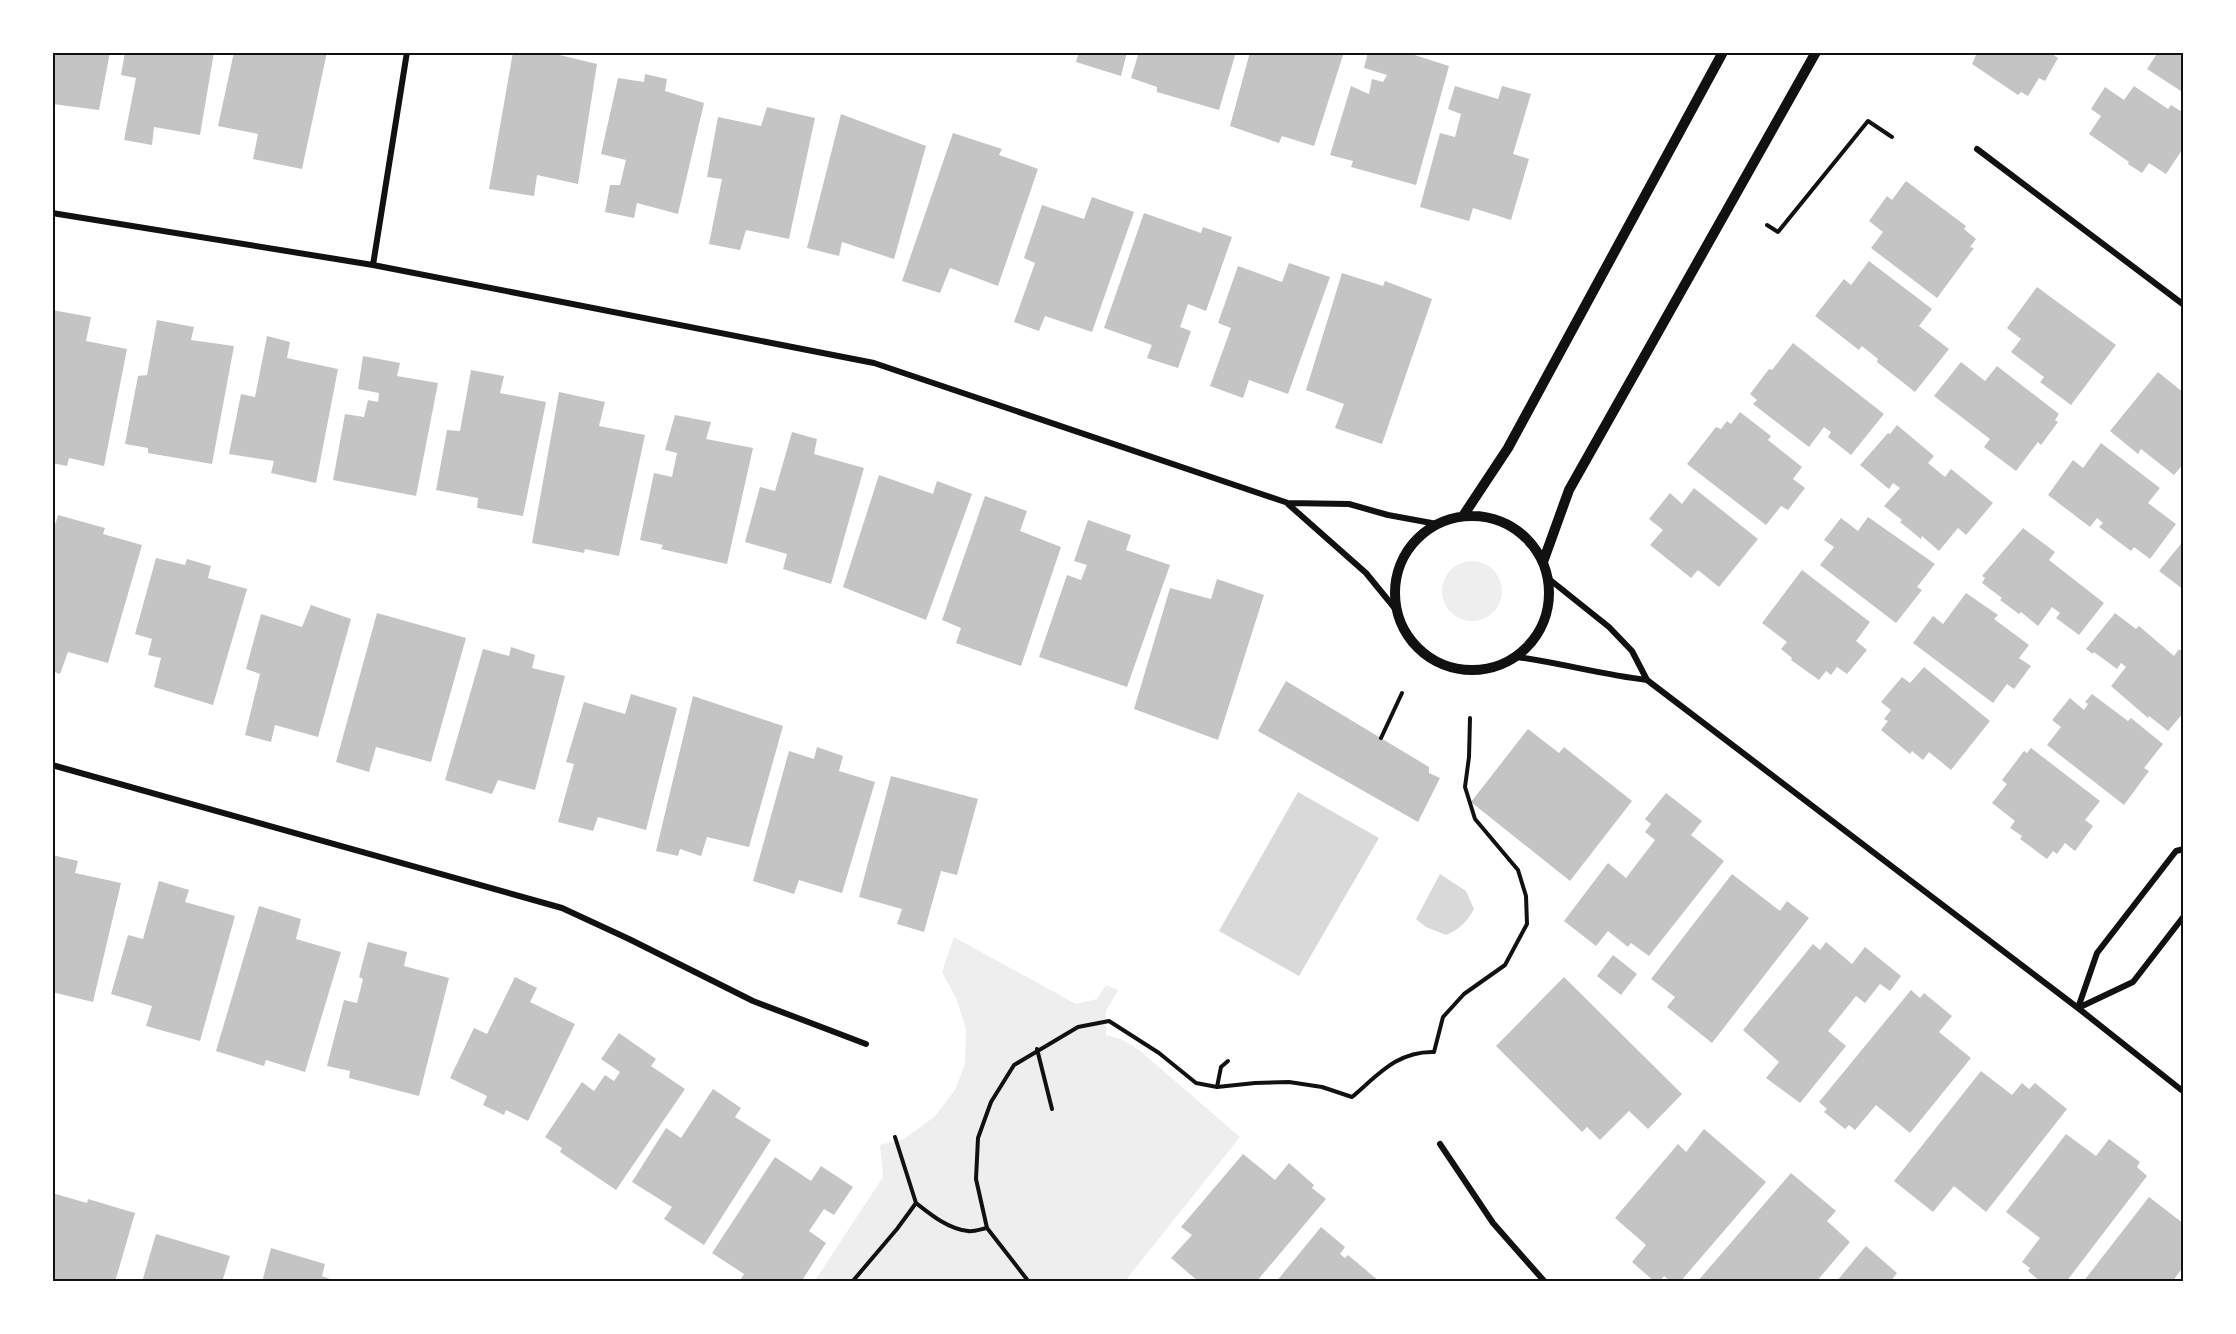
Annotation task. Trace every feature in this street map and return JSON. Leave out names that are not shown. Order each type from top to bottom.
[{"type":"street","points":[[373,265],[407,52]]},
{"type":"street","points":[[1463,516],[1508,448],[1723,52]]},
{"type":"street","points":[[1543,562],[1569,490],[1816,52]]},
{"type":"street","points":[[1977,149],[2184,305]]},
{"type":"street","points":[[52,213],[373,265],[874,363],[1288,503],[1349,504],[1388,515],[1437,524]]},
{"type":"street","points":[[1288,503],[1366,573],[1396,611],[1407,634],[1422,653],[1444,666],[1469,671],[1494,668],[1517,657],[1535,639],[1547,615],[1549,579],[1543,562],[1530,541],[1510,526],[1487,517],[1463,516],[1437,524],[1416,539],[1400,560],[1395,586],[1396,611]]},
{"type":"street","points":[[1549,579],[1609,627],[1632,651],[1647,680],[2078,1008],[2184,1092]]},
{"type":"street","points":[[1517,657],[1551,661],[1610,676],[1647,680]]},
{"type":"street","points":[[52,765],[562,908],[753,1001],[866,1044]]},
{"type":"street","points":[[2078,1008],[2097,952],[2176,851],[2184,849]]},
{"type":"street","points":[[2078,1008],[2133,982],[2184,916]]},
{"type":"street","points":[[1440,1144],[1492,1223],[1545,1281]]},
{"type":"path","points":[[1767,225],[1778,232],[1868,121],[1892,136]]},
{"type":"path","points":[[1382,738],[1402,693]]},
{"type":"path","points":[[1029,1281],[987,1228],[976,1179],[978,1138],[992,1102],[1014,1065],[1037,1049],[1078,1027],[1109,1021],[1159,1053],[1196,1083],[1217,1087],[1290,1082],[1322,1087],[1352,1097],[1396,1059],[1420,1051],[1434,1052],[1443,1017],[1464,994],[1505,965],[1527,924],[1526,896],[1518,870],[1475,819],[1465,787],[1469,757],[1470,718]]},
{"type":"path","points":[[1037,1049],[1052,1109]]},
{"type":"path","points":[[1217,1087],[1221,1067],[1228,1061]]},
{"type":"path","points":[[895,1137],[916,1203],[954,1227],[968,1231],[987,1228]]},
{"type":"path","points":[[852,1281],[897,1229],[916,1203]]},
{"type":"shaded area","points":[[1466,561],[1478,561],[1489,566],[1497,574],[1502,591],[1500,603],[1489,616],[1478,621],[1466,621],[1455,616],[1447,608],[1442,597],[1442,585],[1447,574],[1455,566]]},
{"type":"shaded area","points":[[1298,792],[1379,838],[1299,976],[1219,931]]},
{"type":"shaded area","points":[[1440,874],[1466,891],[1474,909],[1463,925],[1446,935],[1426,927],[1416,919]]},
{"type":"shaded area","points":[[954,937],[1076,1004],[1097,999],[1106,985],[1118,990],[1106,1011],[1106,1035],[1121,1039],[1138,1049],[1240,1137],[1125,1281],[814,1282],[883,1177],[880,1145],[904,1139],[934,1117],[955,1090],[965,1064],[966,1029],[957,1000],[942,972]]},
{"type":"building","points":[[52,52],[110,52],[99,110],[52,104]]},
{"type":"building","points":[[125,52],[214,52],[200,135],[154,127],[152,145],[124,140],[136,78],[121,75]]},
{"type":"building","points":[[234,52],[327,52],[302,169],[253,159],[258,134],[218,126]]},
{"type":"building","points":[[513,52],[547,52],[597,64],[578,184],[537,175],[534,196],[489,189]]},
{"type":"building","points":[[1079,52],[1127,52],[1121,76],[1076,62]]},
{"type":"building","points":[[1139,52],[1236,52],[1219,110],[1157,92],[1157,87],[1131,78]]},
{"type":"building","points":[[1250,52],[1344,52],[1314,146],[1282,136],[1279,143],[1230,126]]},
{"type":"building","points":[[1368,52],[1405,52],[1449,66],[1416,185],[1351,167],[1353,161],[1330,155],[1351,86],[1369,94],[1372,79],[1383,82],[1387,75],[1364,68]]},
{"type":"building","points":[[1971,52],[2049,52],[2058,58],[2045,81],[2039,78],[2028,96],[2021,92],[2018,95],[1972,64],[1976,55]]},
{"type":"building","points":[[2158,52],[2184,52],[2184,93],[2147,69]]},
{"type":"building","points":[[645,74],[667,79],[665,91],[704,103],[678,214],[637,203],[634,218],[605,212],[610,185],[620,185],[626,160],[601,154],[618,78],[644,82]]},
{"type":"building","points":[[1455,86],[1498,99],[1502,86],[1531,94],[1513,154],[1529,159],[1511,220],[1473,208],[1469,221],[1420,207],[1440,133],[1455,137],[1461,114],[1448,109]]},
{"type":"building","points":[[2134,86],[2168,109],[2171,105],[2184,113],[2184,147],[2166,174],[2149,163],[2142,173],[2089,134],[2101,116],[2091,109],[2105,87],[2124,100]]},
{"type":"building","points":[[767,107],[815,118],[789,239],[746,230],[740,250],[709,244],[722,179],[707,177],[718,117],[761,126]]},
{"type":"building","points":[[841,114],[926,146],[894,259],[842,242],[839,256],[807,248]]},
{"type":"building","points":[[953,133],[1002,149],[999,155],[1038,169],[998,286],[950,268],[940,293],[902,281]]},
{"type":"building","points":[[1906,181],[1966,226],[1964,229],[1976,239],[1970,247],[1974,248],[1937,298],[1871,248],[1883,232],[1869,221],[1887,196],[1892,200]]},
{"type":"building","points":[[1092,197],[1134,212],[1092,332],[1045,316],[1039,331],[1014,322],[1035,263],[1024,258],[1042,205],[1084,219]]},
{"type":"building","points":[[1144,213],[1201,233],[1203,227],[1232,237],[1206,311],[1188,304],[1180,327],[1191,331],[1178,368],[1147,358],[1152,345],[1104,328]]},
{"type":"building","points":[[1869,261],[1932,309],[1919,326],[1949,349],[1915,392],[1877,362],[1878,359],[1862,346],[1859,350],[1815,316],[1844,279],[1851,285]]},
{"type":"building","points":[[1289,263],[1330,277],[1288,394],[1249,380],[1243,398],[1210,386],[1231,328],[1218,323],[1238,266],[1282,282]]},
{"type":"building","points":[[1342,273],[1383,286],[1385,281],[1432,299],[1382,444],[1335,428],[1344,404],[1306,390]]},
{"type":"building","points":[[2037,287],[2116,345],[2071,405],[2040,382],[2044,377],[2011,352],[2021,339],[2007,328]]},
{"type":"building","points":[[52,310],[91,317],[86,341],[127,349],[104,466],[69,458],[67,466],[52,463]]},
{"type":"building","points":[[157,320],[194,327],[191,340],[234,346],[212,464],[148,453],[148,448],[125,444],[138,376],[147,375]]},
{"type":"building","points":[[267,336],[290,342],[287,358],[338,369],[316,483],[271,473],[274,461],[229,454],[241,394],[255,397]]},
{"type":"building","points":[[1793,343],[1884,414],[1851,455],[1828,437],[1831,432],[1824,427],[1809,447],[1753,404],[1757,400],[1750,394]]},
{"type":"building","points":[[363,356],[400,363],[397,376],[438,383],[416,496],[333,480],[345,414],[364,417],[368,400],[378,402],[379,393],[358,389]]},
{"type":"building","points":[[1961,362],[1985,381],[1997,366],[2059,414],[2055,420],[2058,422],[2041,445],[2038,442],[2016,471],[1984,447],[1990,439],[1934,396]]},
{"type":"building","points":[[471,370],[504,376],[500,393],[546,402],[523,516],[477,508],[478,498],[436,490],[447,430],[460,431]]},
{"type":"building","points":[[2158,372],[2184,393],[2184,463],[2174,475],[2141,449],[2138,454],[2110,431]]},
{"type":"building","points":[[559,392],[605,402],[599,426],[645,435],[619,556],[585,549],[584,553],[532,543]]},
{"type":"building","points":[[1740,412],[1771,436],[1768,440],[1802,467],[1793,479],[1805,488],[1788,510],[1781,506],[1766,525],[1687,464],[1716,427],[1721,429],[1727,421],[1731,424]]},
{"type":"building","points":[[675,415],[711,422],[706,439],[753,448],[727,564],[661,549],[663,545],[640,540],[654,473],[672,477],[677,453],[665,450]]},
{"type":"building","points":[[1897,425],[1934,456],[1928,463],[1945,477],[1951,469],[1993,503],[1966,535],[1958,528],[1939,551],[1922,536],[1921,539],[1900,522],[1902,520],[1884,506],[1900,488],[1893,483],[1889,489],[1860,465]]},
{"type":"building","points":[[792,432],[817,439],[814,454],[864,468],[831,584],[783,569],[787,554],[745,542],[760,487],[775,491]]},
{"type":"building","points":[[2101,443],[2160,488],[2148,503],[2176,524],[2150,559],[2134,547],[2131,551],[2099,527],[2103,523],[2097,518],[2090,527],[2048,495],[2073,460],[2083,468]]},
{"type":"building","points":[[879,475],[933,494],[937,481],[972,494],[926,620],[843,587]]},
{"type":"building","points":[[1694,488],[1758,539],[1719,587],[1698,570],[1691,578],[1650,545],[1663,530],[1649,519],[1670,493],[1682,504]]},
{"type":"building","points":[[985,496],[1027,511],[1020,531],[1061,547],[1021,666],[956,643],[961,628],[942,620]]},
{"type":"building","points":[[58,515],[105,528],[103,534],[142,545],[108,663],[68,652],[60,674],[52,671],[52,535]]},
{"type":"building","points":[[1868,517],[1935,564],[1917,587],[1922,590],[1896,623],[1820,565],[1834,547],[1824,540],[1841,518],[1858,531]]},
{"type":"building","points":[[1088,520],[1131,535],[1126,550],[1170,565],[1127,687],[1039,657],[1067,575],[1081,580],[1087,565],[1074,561]]},
{"type":"building","points":[[2023,528],[2055,552],[2049,560],[2104,603],[2079,635],[2056,618],[2060,613],[2052,607],[2038,626],[2021,612],[2019,614],[2000,600],[2002,598],[1982,583],[1985,578],[1982,576]]},
{"type":"building","points":[[2184,540],[2184,590],[2159,571]]},
{"type":"building","points":[[156,558],[185,565],[187,559],[211,566],[208,578],[247,589],[213,705],[154,687],[161,658],[148,655],[152,639],[135,634]]},
{"type":"building","points":[[1802,570],[1870,622],[1856,641],[1867,650],[1847,674],[1837,667],[1831,675],[1826,671],[1819,680],[1791,660],[1792,658],[1781,649],[1787,642],[1762,623]]},
{"type":"building","points":[[1217,579],[1264,595],[1218,740],[1134,709],[1170,588],[1211,599]]},
{"type":"building","points":[[1966,593],[1998,615],[1994,619],[2029,645],[2019,658],[2031,666],[2014,689],[2007,684],[1993,703],[1913,643],[1933,616],[1943,624]]},
{"type":"building","points":[[311,605],[351,619],[318,737],[275,725],[271,742],[245,735],[260,674],[246,669],[261,614],[302,627]]},
{"type":"building","points":[[377,613],[466,638],[431,762],[376,747],[369,772],[336,762]]},
{"type":"building","points":[[2115,613],[2136,629],[2139,626],[2174,656],[2179,649],[2184,653],[2184,712],[2168,731],[2149,716],[2148,718],[2111,686],[2126,667],[2121,663],[2117,669],[2094,652],[2093,654],[2086,649]]},
{"type":"building","points":[[511,647],[535,655],[532,668],[565,676],[535,790],[498,780],[492,794],[445,780],[483,649],[509,656]]},
{"type":"building","points":[[1924,667],[1990,721],[1951,770],[1929,752],[1923,760],[1912,751],[1910,754],[1881,730],[1888,721],[1884,719],[1891,710],[1881,702],[1902,677],[1910,683]]},
{"type":"building","points":[[1286,681],[1429,767],[1429,773],[1440,778],[1418,822],[1258,731]]},
{"type":"building","points":[[631,694],[677,708],[646,830],[598,817],[593,831],[558,822],[574,764],[566,762],[584,702],[625,714]]},
{"type":"building","points":[[2092,694],[2128,721],[2131,718],[2163,744],[2144,768],[2149,771],[2124,805],[2047,745],[2061,727],[2052,720],[2070,698],[2084,710],[2088,704],[2085,702]]},
{"type":"building","points":[[693,696],[783,726],[749,847],[707,837],[701,856],[680,849],[678,856],[656,851]]},
{"type":"building","points":[[1528,729],[1559,753],[1564,747],[1632,801],[1570,881],[1471,802]]},
{"type":"building","points":[[817,747],[843,756],[839,771],[875,782],[842,893],[799,880],[794,894],[753,881],[789,751],[814,759]]},
{"type":"building","points":[[2031,748],[2100,801],[2085,820],[2093,826],[2075,851],[2065,843],[2057,854],[2053,851],[2047,859],[2020,839],[2022,836],[2010,828],[2015,821],[1992,803],[2007,784],[2002,780],[2024,751],[2027,753]]},
{"type":"building","points":[[891,776],[978,799],[957,875],[941,871],[924,932],[897,924],[902,909],[859,897]]},
{"type":"building","points":[[1666,793],[1702,821],[1691,835],[1724,861],[1649,956],[1631,943],[1628,947],[1608,931],[1596,946],[1564,921],[1608,863],[1626,878],[1655,840],[1645,832],[1651,824],[1645,819]]},
{"type":"building","points":[[52,855],[78,861],[75,873],[121,883],[93,1002],[52,992]]},
{"type":"building","points":[[1732,874],[1780,911],[1787,901],[1809,918],[1712,1043],[1667,1007],[1675,997],[1651,979]]},
{"type":"building","points":[[159,881],[189,890],[185,902],[235,916],[200,1041],[146,1026],[152,1006],[111,994],[128,935],[143,939]]},
{"type":"building","points":[[259,906],[301,919],[296,939],[341,952],[305,1072],[266,1060],[264,1066],[216,1051]]},
{"type":"building","points":[[368,942],[407,952],[404,966],[449,978],[419,1096],[349,1078],[350,1071],[327,1066],[344,1000],[357,1003],[363,979],[359,977]]},
{"type":"building","points":[[1826,942],[1852,964],[1865,947],[1901,976],[1890,991],[1880,984],[1865,1003],[1856,996],[1828,1031],[1846,1046],[1800,1103],[1766,1078],[1779,1062],[1743,1030],[1813,944],[1820,950]]},
{"type":"building","points":[[1613,955],[1637,974],[1621,995],[1597,976]]},
{"type":"building","points":[[515,977],[537,988],[530,1002],[575,1024],[528,1121],[506,1110],[504,1115],[483,1105],[487,1096],[450,1078],[474,1028],[487,1034]]},
{"type":"building","points":[[1564,977],[1682,1094],[1648,1129],[1629,1111],[1600,1140],[1587,1127],[1582,1132],[1496,1046]]},
{"type":"building","points":[[1911,990],[1920,998],[1924,993],[1952,1016],[1939,1032],[1971,1058],[1910,1133],[1876,1105],[1855,1130],[1849,1125],[1845,1129],[1824,1112],[1827,1109],[1819,1102]]},
{"type":"building","points":[[619,1033],[656,1059],[651,1066],[685,1089],[616,1190],[560,1152],[562,1148],[545,1137],[582,1082],[594,1091],[605,1075],[614,1081],[620,1072],[601,1059]]},
{"type":"building","points":[[1981,1071],[2012,1095],[2022,1083],[2029,1089],[2035,1083],[2067,1109],[1986,1212],[1954,1186],[1933,1212],[1894,1181]]},
{"type":"building","points":[[713,1089],[741,1108],[735,1117],[771,1140],[704,1245],[664,1219],[672,1207],[632,1182],[666,1128],[681,1138]]},
{"type":"building","points":[[1704,1129],[1766,1182],[1680,1282],[1671,1282],[1664,1276],[1659,1282],[1655,1282],[1632,1262],[1646,1245],[1615,1218],[1678,1144],[1686,1152]]},
{"type":"building","points":[[2066,1134],[2096,1156],[2109,1139],[2140,1162],[2137,1167],[2147,1176],[2066,1282],[2041,1282],[2028,1271],[2030,1268],[2022,1262],[2040,1238],[2006,1212]]},
{"type":"building","points":[[1243,1154],[1275,1180],[1289,1163],[1314,1185],[1312,1188],[1326,1199],[1256,1282],[1199,1282],[1171,1258],[1192,1235],[1181,1227]]},
{"type":"building","points":[[775,1157],[811,1181],[821,1166],[853,1187],[834,1215],[824,1209],[809,1231],[826,1243],[801,1282],[739,1282],[744,1274],[712,1253]]},
{"type":"building","points":[[1791,1173],[1836,1211],[1827,1221],[1850,1242],[1816,1282],[1697,1282]]},
{"type":"building","points":[[52,1193],[87,1203],[88,1199],[135,1213],[115,1282],[52,1282]]},
{"type":"building","points":[[2149,1197],[2184,1224],[2184,1266],[2172,1282],[2083,1282]]},
{"type":"building","points":[[1321,1227],[1345,1247],[1340,1254],[1345,1258],[1348,1255],[1380,1282],[1276,1282]]},
{"type":"building","points":[[156,1234],[230,1256],[222,1282],[142,1282]]},
{"type":"building","points":[[1866,1246],[1897,1273],[1890,1282],[1836,1282]]},
{"type":"building","points":[[271,1248],[325,1264],[322,1276],[338,1282],[262,1282]]}]
